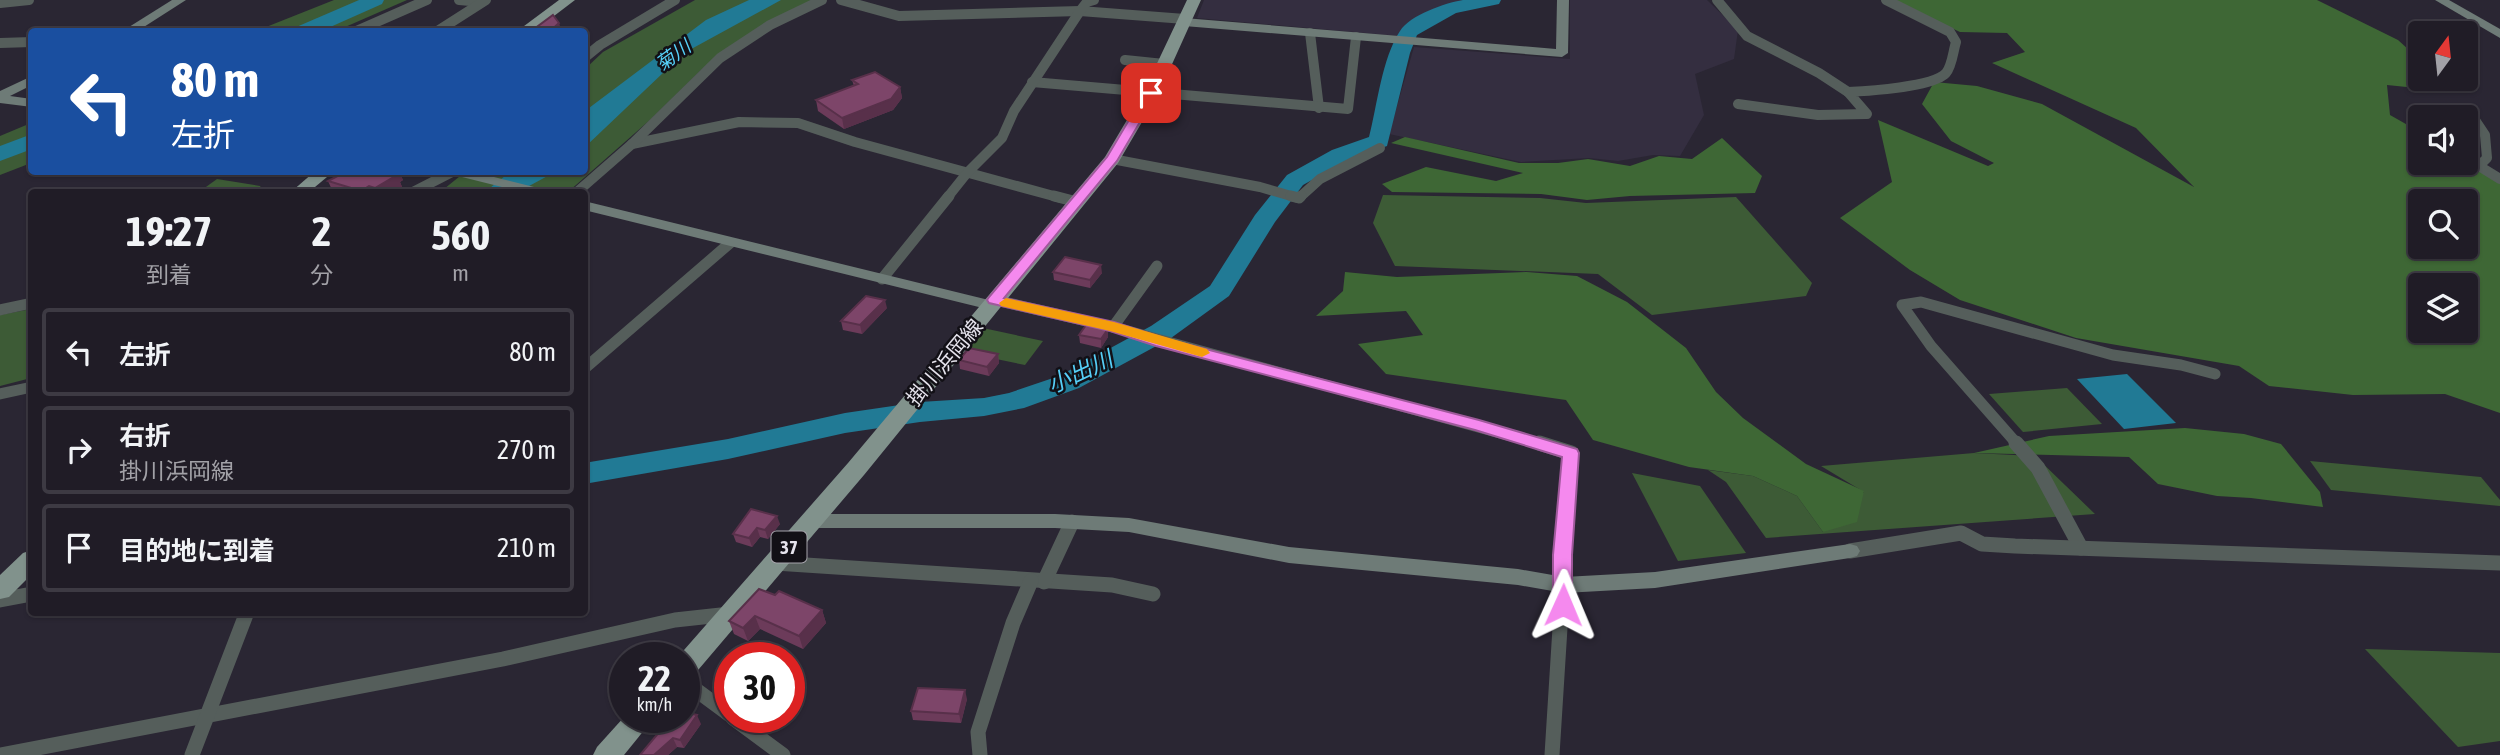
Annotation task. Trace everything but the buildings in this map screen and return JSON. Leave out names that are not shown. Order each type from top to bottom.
[{"type":"main road","points":[[529,28],[568,0]]},
{"type":"main road","name":"掛川浜岡線","points":[[700,649],[892,425],[1112,159],[1151,93],[1194,0]]},
{"type":"main road","points":[[303,189],[320,175]]},
{"type":"main road","points":[[0,590],[28,562]]},
{"type":"main road","points":[[607,755],[627,733]]},
{"type":"street","points":[[0,3],[29,0]]},
{"type":"street","points":[[134,28],[180,0]]},
{"type":"street","points":[[363,28],[427,0]]},
{"type":"street","points":[[459,0],[484,1]]},
{"type":"street","points":[[588,55],[675,0]]},
{"type":"street","points":[[581,189],[720,58],[770,25],[822,0]]},
{"type":"street","points":[[841,0],[899,16],[1080,11],[1416,43],[1562,53],[1563,0]]},
{"type":"street","points":[[882,279],[967,173],[1002,138],[1032,82],[1080,11],[1087,2],[1094,0]]},
{"type":"street","points":[[1717,0],[1747,36],[1848,92],[1867,114],[1815,115],[1738,104]]},
{"type":"street","points":[[1848,92],[1892,89],[1941,78],[1948,71],[1956,42],[1950,32],[1886,0]]},
{"type":"street","points":[[2441,0],[2500,34]]},
{"type":"street","points":[[442,28],[484,1]]},
{"type":"street","points":[[1310,33],[1319,108]]},
{"type":"street","points":[[1032,82],[1348,109],[1356,37]]},
{"type":"street","points":[[0,43],[28,42]]},
{"type":"street","points":[[1125,60],[1164,64]]},
{"type":"street","points":[[0,97],[28,82]]},
{"type":"street","points":[[0,97],[28,102]]},
{"type":"street","points":[[632,144],[739,122],[798,123],[855,142],[1077,202]]},
{"type":"street","points":[[2478,125],[2484,135],[2487,158],[2479,166],[2500,178]]},
{"type":"street","points":[[1112,159],[1300,198],[1320,179],[1380,148]]},
{"type":"street","points":[[419,189],[446,175]]},
{"type":"street","points":[[472,175],[525,189]]},
{"type":"street","points":[[588,206],[882,279],[1114,327],[1479,425],[1571,453],[1562,555],[1564,585],[1552,755]]},
{"type":"street","points":[[588,366],[730,243]]},
{"type":"street","points":[[1114,327],[1157,266]]},
{"type":"street","points":[[2081,548],[2038,468],[1931,346],[1902,305],[1922,302],[2113,355],[2181,365],[2215,374]]},
{"type":"street","points":[[0,310],[28,304]]},
{"type":"street","points":[[0,394],[28,388]]},
{"type":"street","points":[[811,521],[1072,522],[1129,525],[1289,555],[1518,577],[1564,585],[1656,580],[1961,533],[1982,544],[2500,563]]},
{"type":"street","points":[[980,755],[978,732],[1013,623],[1072,522]]},
{"type":"street","points":[[774,563],[1038,582],[1103,584],[1136,588],[1153,594]]},
{"type":"street","points":[[0,600],[28,595]]},
{"type":"street","points":[[1,755],[490,662],[675,620],[730,614]]},
{"type":"street","points":[[192,755],[245,616]]},
{"type":"street","points":[[754,733],[783,755]]},
{"type":"shaded area","points":[[1204,0],[1477,0],[1442,7],[1405,27],[1399,36],[1197,18]]},
{"type":"shaded area","points":[[1570,0],[1707,0],[1738,30],[1734,59],[1695,74],[1704,115],[1680,156],[1653,155],[1618,161],[1589,158],[1521,162],[1389,134],[1414,47],[1570,59]]},
{"type":"green space","points":[[334,0],[407,0],[343,28],[264,28]]},
{"type":"green space","points":[[695,0],[816,0],[750,33],[701,70],[588,174],[588,66],[603,52]]},
{"type":"green space","points":[[1892,0],[2317,0],[2398,40],[2408,49],[2408,87],[2387,85],[2390,115],[2408,125],[2408,175],[2478,175],[2478,166],[2500,180],[2500,413],[2445,394],[2353,395],[2269,386],[2239,366],[2076,338],[1960,300],[1910,270],[1840,218],[1892,182],[1878,120],[1988,166],[1994,163],[1951,141],[1922,104],[1934,82],[1977,86],[2042,104],[2194,187],[2136,128],[1992,63],[2025,52],[2007,33],[1960,32]]},
{"type":"green space","points":[[28,124],[28,164],[0,175],[0,136]]},
{"type":"green space","points":[[1405,137],[1519,163],[1558,163],[1588,159],[1630,166],[1659,156],[1692,159],[1722,138],[1762,176],[1755,193],[1630,196],[1587,200],[1541,194],[1392,192],[1382,184],[1426,167],[1496,181],[1523,173],[1391,143]]},
{"type":"green space","points":[[461,175],[587,175],[571,189],[444,189]]},
{"type":"green space","points":[[217,179],[260,186],[262,189],[203,189]]},
{"type":"green space","points":[[1383,195],[1540,198],[1586,203],[1736,197],[1812,283],[1806,296],[1652,315],[1598,274],[1395,266],[1373,223]]},
{"type":"green space","points":[[1345,272],[1397,277],[1527,272],[1577,276],[1627,302],[1686,348],[1716,392],[1743,418],[1806,464],[1864,491],[1857,522],[1823,532],[1797,496],[1753,476],[1689,467],[1593,440],[1566,400],[1386,374],[1358,344],[1423,335],[1406,311],[1316,316],[1343,291]]},
{"type":"green space","points":[[28,310],[28,379],[0,386],[0,315]]},
{"type":"green space","points":[[983,328],[1043,341],[1025,365],[967,353]]},
{"type":"green space","points":[[2067,388],[2102,424],[2023,432],[1989,394]]},
{"type":"green space","points":[[2185,428],[2244,434],[2281,444],[2320,492],[2323,507],[2217,496],[2158,484],[2129,457],[1974,453],[2049,436]]},
{"type":"green space","points":[[1974,453],[2035,456],[2095,514],[1766,538],[1726,482],[1708,470],[1753,476],[1797,496],[1823,532],[1864,492],[1821,466]]},
{"type":"green space","points":[[2310,461],[2481,477],[2500,500],[2500,506],[2331,490]]},
{"type":"green space","points":[[1632,473],[1700,486],[1746,553],[1678,561]]},
{"type":"green space","points":[[2365,649],[2500,653],[2500,741],[2458,747]]},
{"type":"water","name":"菊川","points":[[749,0],[781,0],[684,53],[588,144],[588,109],[706,20]]},
{"type":"water","points":[[506,175],[549,175],[524,189],[489,189]]},
{"type":"water","points":[[2127,374],[2176,423],[2124,429],[2077,379]]},
{"type":"waterway","points":[[310,28],[375,0]]},
{"type":"waterway","name":"小出川","points":[[588,473],[728,449],[845,423],[920,412],[984,407],[1014,401],[1069,382],[1161,332],[1220,291],[1264,220],[1295,180],[1340,155],[1379,141],[1400,53],[1409,32],[1451,8],[1492,0]]},
{"type":"waterway","points":[[0,154],[28,143]]},
{"type":"slow traffic","points":[[1006,303],[1114,327],[1202,353]]},
{"type":"route","points":[[1151,93],[1112,159],[995,300],[1114,327],[1479,425],[1571,453],[1562,555],[1563,605]]}]
